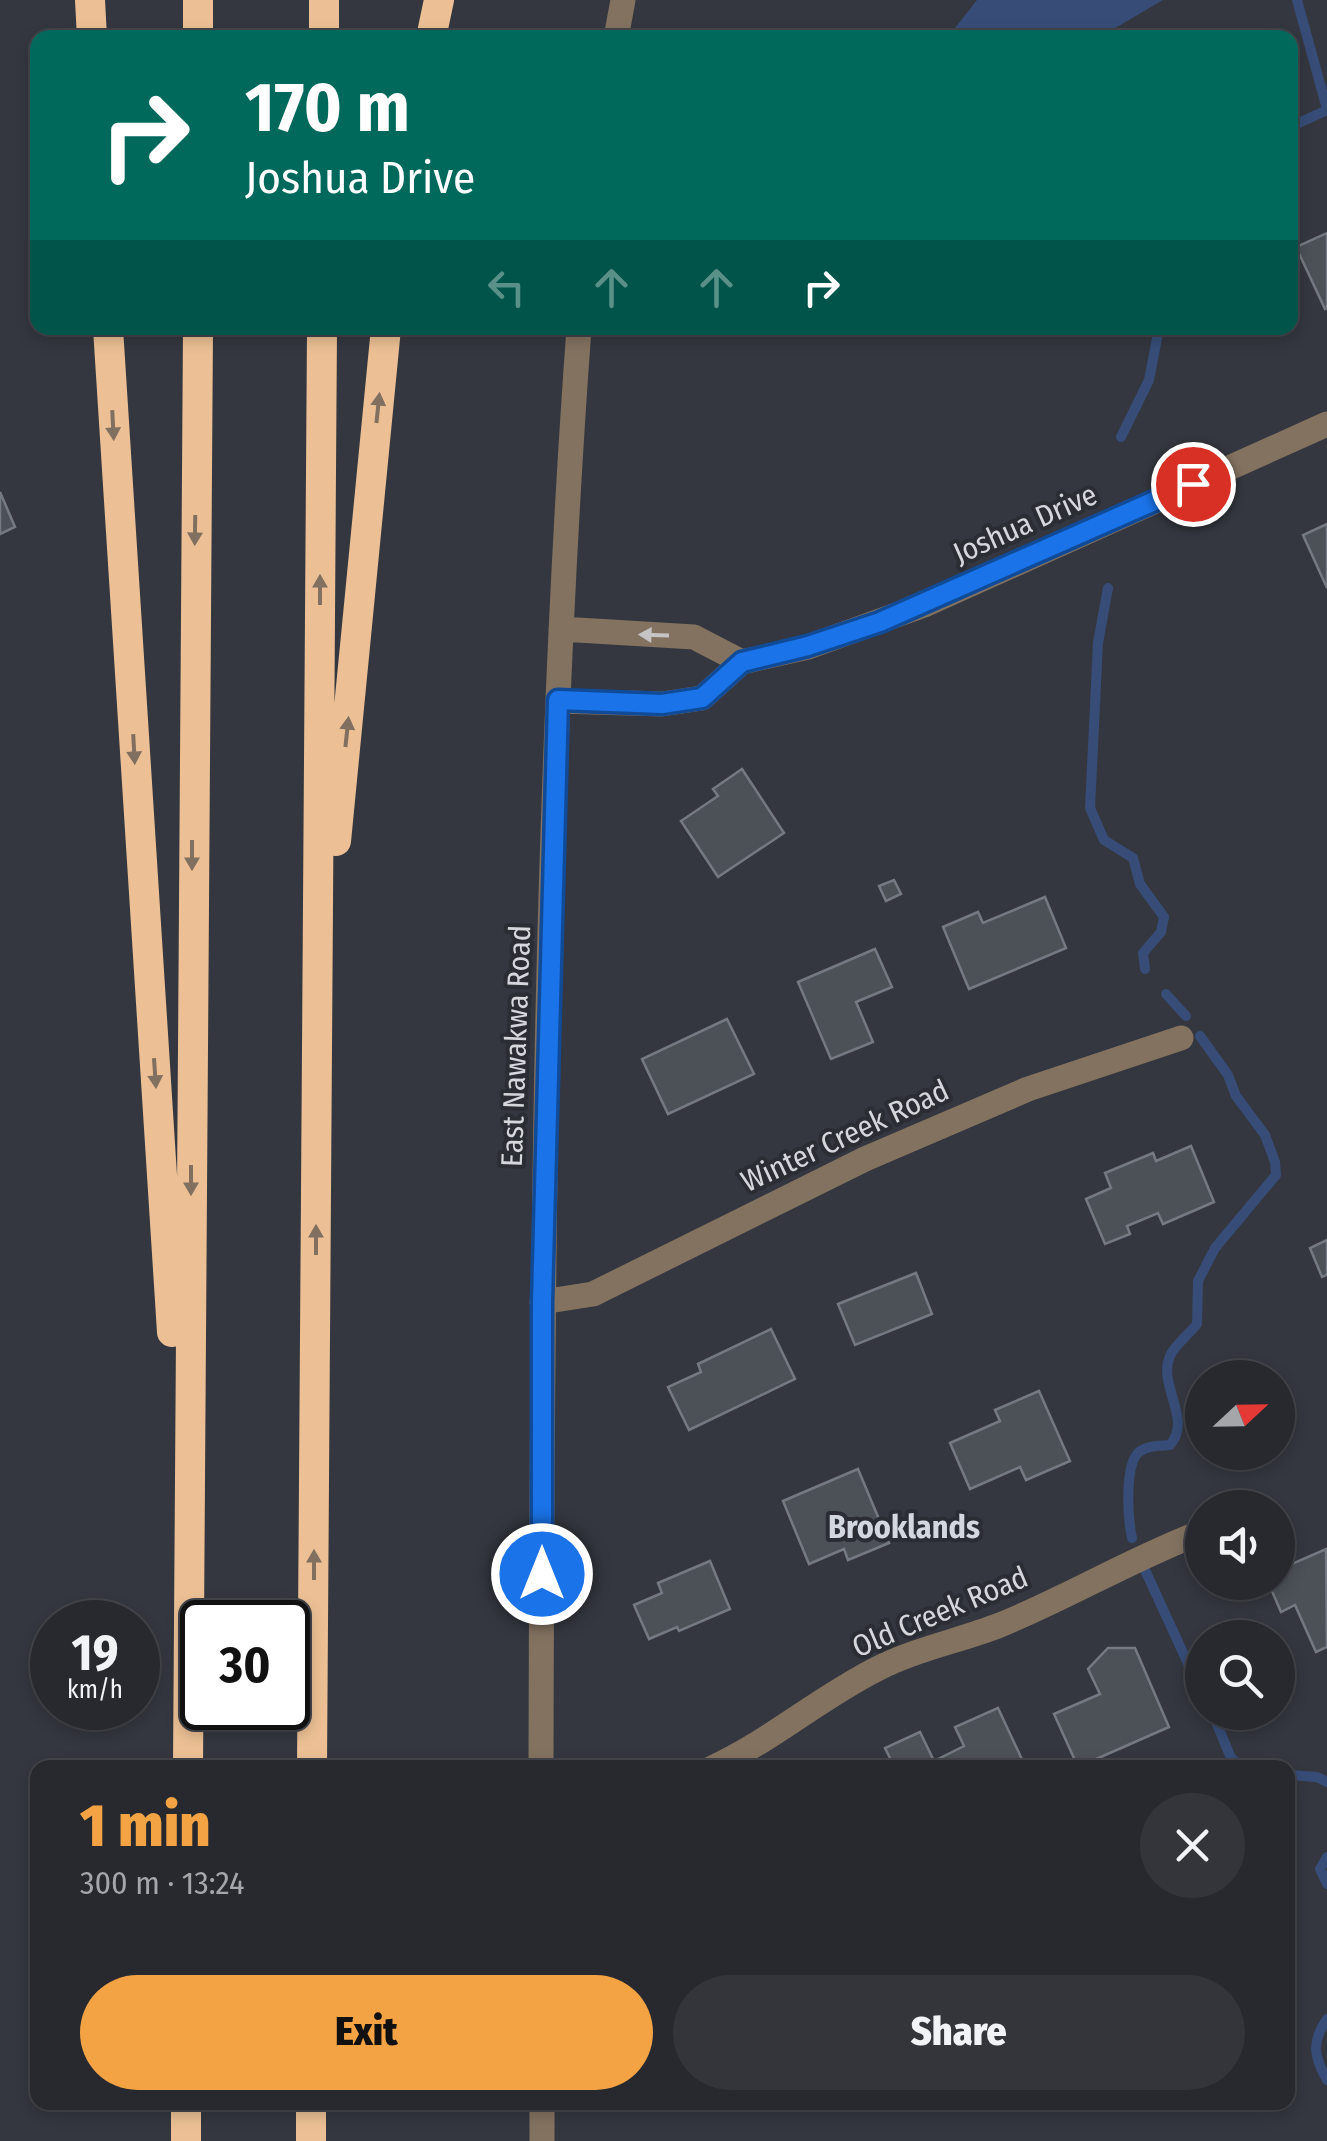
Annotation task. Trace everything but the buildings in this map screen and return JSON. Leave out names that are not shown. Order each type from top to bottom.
[{"type":"highway","points":[[90,0],[92,30]]},
{"type":"highway","points":[[198,0],[198,30]]},
{"type":"highway","points":[[324,0],[324,30]]},
{"type":"highway","points":[[432,30],[438,0]]},
{"type":"highway","points":[[108,335],[189,1594]]},
{"type":"highway","points":[[188,1760],[198,335]]},
{"type":"highway","points":[[312,1760],[322,335]]},
{"type":"highway","points":[[317,1038],[385,335]]},
{"type":"highway","points":[[186,2110],[186,2141]]},
{"type":"highway","points":[[311,2110],[312,2141]]},
{"type":"street","points":[[617,30],[623,0]]},
{"type":"street","name":"East Nawakwa Road","points":[[541,1760],[542,1302],[558,700],[579,335]]},
{"type":"street","name":"Joshua Drive","points":[[558,700],[662,704],[702,698],[742,662],[808,646],[924,605],[1327,424]]},
{"type":"street","points":[[561,630],[694,637],[742,662]]},
{"type":"street","name":"Winter Creek Road","points":[[542,1302],[593,1294],[865,1158],[1028,1089],[1181,1038]]},
{"type":"street","name":"Old Creek Road","points":[[728,1760],[896,1660],[999,1625],[1185,1538]]},
{"type":"street","points":[[542,2110],[542,2141]]},
{"type":"water","points":[[977,0],[1163,0],[1112,30],[953,30]]},
{"type":"waterway","points":[[1297,0],[1327,109]]},
{"type":"waterway","points":[[1298,123],[1327,110]]},
{"type":"waterway","points":[[1121,437],[1149,380],[1158,335]]},
{"type":"waterway","points":[[1108,588],[1098,643],[1090,808],[1104,840],[1133,858],[1140,884],[1164,917],[1161,932],[1143,953],[1145,969]]},
{"type":"waterway","points":[[1166,994],[1186,1016]]},
{"type":"waterway","points":[[1132,1538],[1131,1468],[1139,1452],[1170,1445],[1176,1435],[1177,1413],[1167,1367],[1172,1352],[1197,1324],[1198,1281],[1215,1248],[1276,1175],[1265,1135],[1200,1036]]},
{"type":"waterway","points":[[1145,1570],[1185,1657]]},
{"type":"waterway","points":[[1219,1730],[1233,1760]]},
{"type":"waterway","points":[[1295,1775],[1327,1782]]},
{"type":"waterway","points":[[1327,1857],[1320,1869],[1327,1884]]},
{"type":"waterway","points":[[1327,2019],[1318,2035],[1316,2050],[1327,2080]]},
{"type":"district","name":"Brooklands","points":[[904,1527]]},
{"type":"route","points":[[542,1574],[542,1302],[558,700],[662,704],[702,698],[742,662],[808,646],[924,605],[1193,484]]}]
